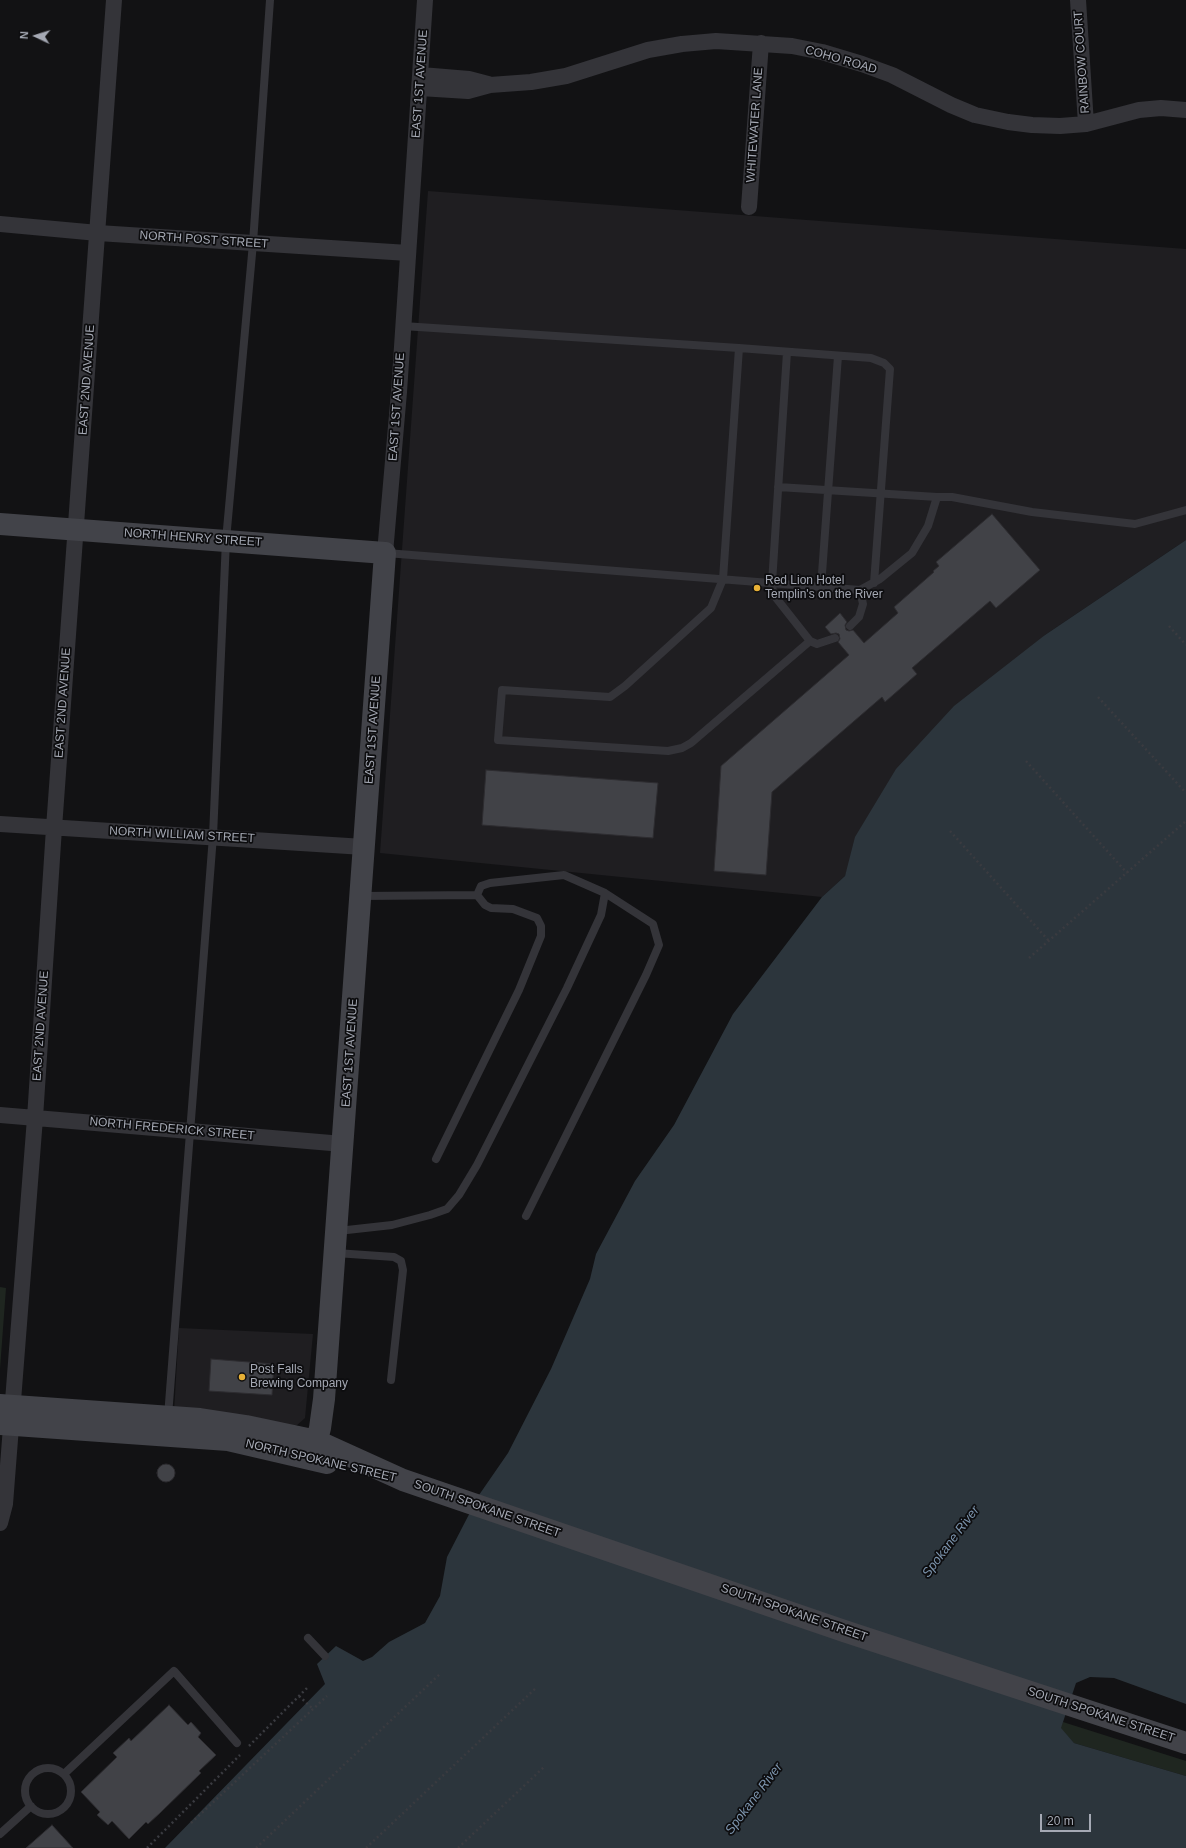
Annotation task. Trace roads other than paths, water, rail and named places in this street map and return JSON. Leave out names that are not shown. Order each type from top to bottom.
[{"type":"main road","name":"NORTH HENRY STREET","points":[[0,524],[385,553]]},
{"type":"main road","name":"EAST 1ST AVENUE","points":[[315,1450],[324,1399],[385,553]]},
{"type":"main road","name":"NORTH SPOKANE STREET","points":[[6,1415],[168,1416],[246,1426],[402,1480]]},
{"type":"main road","name":"NORTH SPOKANE STREET","points":[[6,1415],[315,1450]]},
{"type":"main road","name":"SOUTH SPOKANE STREET","points":[[402,1480],[844,1631],[1186,1743]]},
{"type":"street","name":"EAST 2ND AVENUE","points":[[0,1524],[5,1504],[6,1415],[35,1118],[75,529],[114,0]]},
{"type":"street","name":"EAST 1ST AVENUE","points":[[385,553],[421,82],[425,0]]},
{"type":"street","name":"RAINBOW COURT","points":[[1078,0],[1086,124]]},
{"type":"street","name":"COHO ROAD","points":[[421,82],[468,91],[490,85],[531,82],[566,76],[648,50],[682,44],[716,42],[792,46],[822,52],[862,64],[892,76],[975,115],[1032,126],[1086,124],[1139,110],[1161,108],[1186,110]]},
{"type":"street","name":"WHITEWATER LANE","points":[[749,207],[761,44]]},
{"type":"street","name":"NORTH POST STREET","points":[[0,224],[98,233],[408,253]]},
{"type":"street","name":"NORTH WILLIAM STREET","points":[[0,824],[213,836],[364,847]]},
{"type":"street","name":"NORTH FREDERICK STREET","points":[[0,1115],[192,1130],[343,1144]]},
{"type":"lane","points":[[168,1416],[192,1130],[213,836],[226,540],[253,243],[270,0]]},
{"type":"lane","points":[[403,326],[871,358],[884,363],[890,369],[874,583]]},
{"type":"lane","points":[[739,348],[723,579],[711,608],[625,686],[610,696],[502,690],[498,740],[668,750],[682,748],[697,738],[810,641]]},
{"type":"lane","points":[[788,352],[772,583],[773,594],[810,641],[817,644],[835,638]]},
{"type":"lane","points":[[821,587],[838,356]]},
{"type":"lane","points":[[778,487],[952,497],[1032,512],[1135,524],[1186,510]]},
{"type":"lane","points":[[385,553],[860,590],[874,583],[912,553],[928,526],[937,497]]},
{"type":"lane","points":[[850,626],[859,617],[863,604],[860,590]]},
{"type":"lane","points":[[477,895],[481,886],[490,883],[564,875],[605,893],[653,924],[659,945],[646,975],[526,1216]]},
{"type":"lane","points":[[337,1231],[392,1225],[430,1215],[447,1209],[460,1194],[478,1165],[567,988],[601,915],[605,893]]},
{"type":"lane","points":[[361,896],[477,895]]},
{"type":"lane","points":[[436,1159],[519,990],[541,936],[541,926],[537,918],[513,909],[491,908],[485,905],[477,895]]},
{"type":"lane","points":[[335,1253],[394,1257],[401,1261],[403,1270],[391,1380]]},
{"type":"lane","points":[[308,1638],[325,1656]]},
{"type":"lane","points":[[64,1774],[174,1671],[237,1743]]},
{"type":"lane","points":[[45,1768],[58,1770],[64,1774],[69,1780],[71,1795],[64,1808],[51,1814],[36,1811],[27,1800],[26,1786],[33,1774],[45,1768]]},
{"type":"lane","points":[[0,1834],[31,1806]]},
{"type":"water","name":"Spokane River","points":[[1186,540],[1186,1704],[1114,1678],[1090,1677],[1076,1683],[1061,1728],[1074,1743],[1186,1776],[1186,1848],[165,1848],[325,1684],[317,1664],[336,1646],[363,1661],[372,1657],[389,1642],[425,1623],[440,1596],[447,1557],[479,1495],[508,1453],[551,1369],[590,1279],[596,1254],[635,1181],[674,1125],[733,1014],[822,897],[845,876],[855,837],[896,769],[954,706],[1045,635]]},
{"type":"place","name":"Red Lion Hotel Templin's on the River","points":[[757,588]]},
{"type":"place","name":"Post Falls Brewing Company","points":[[242,1377]]}]
